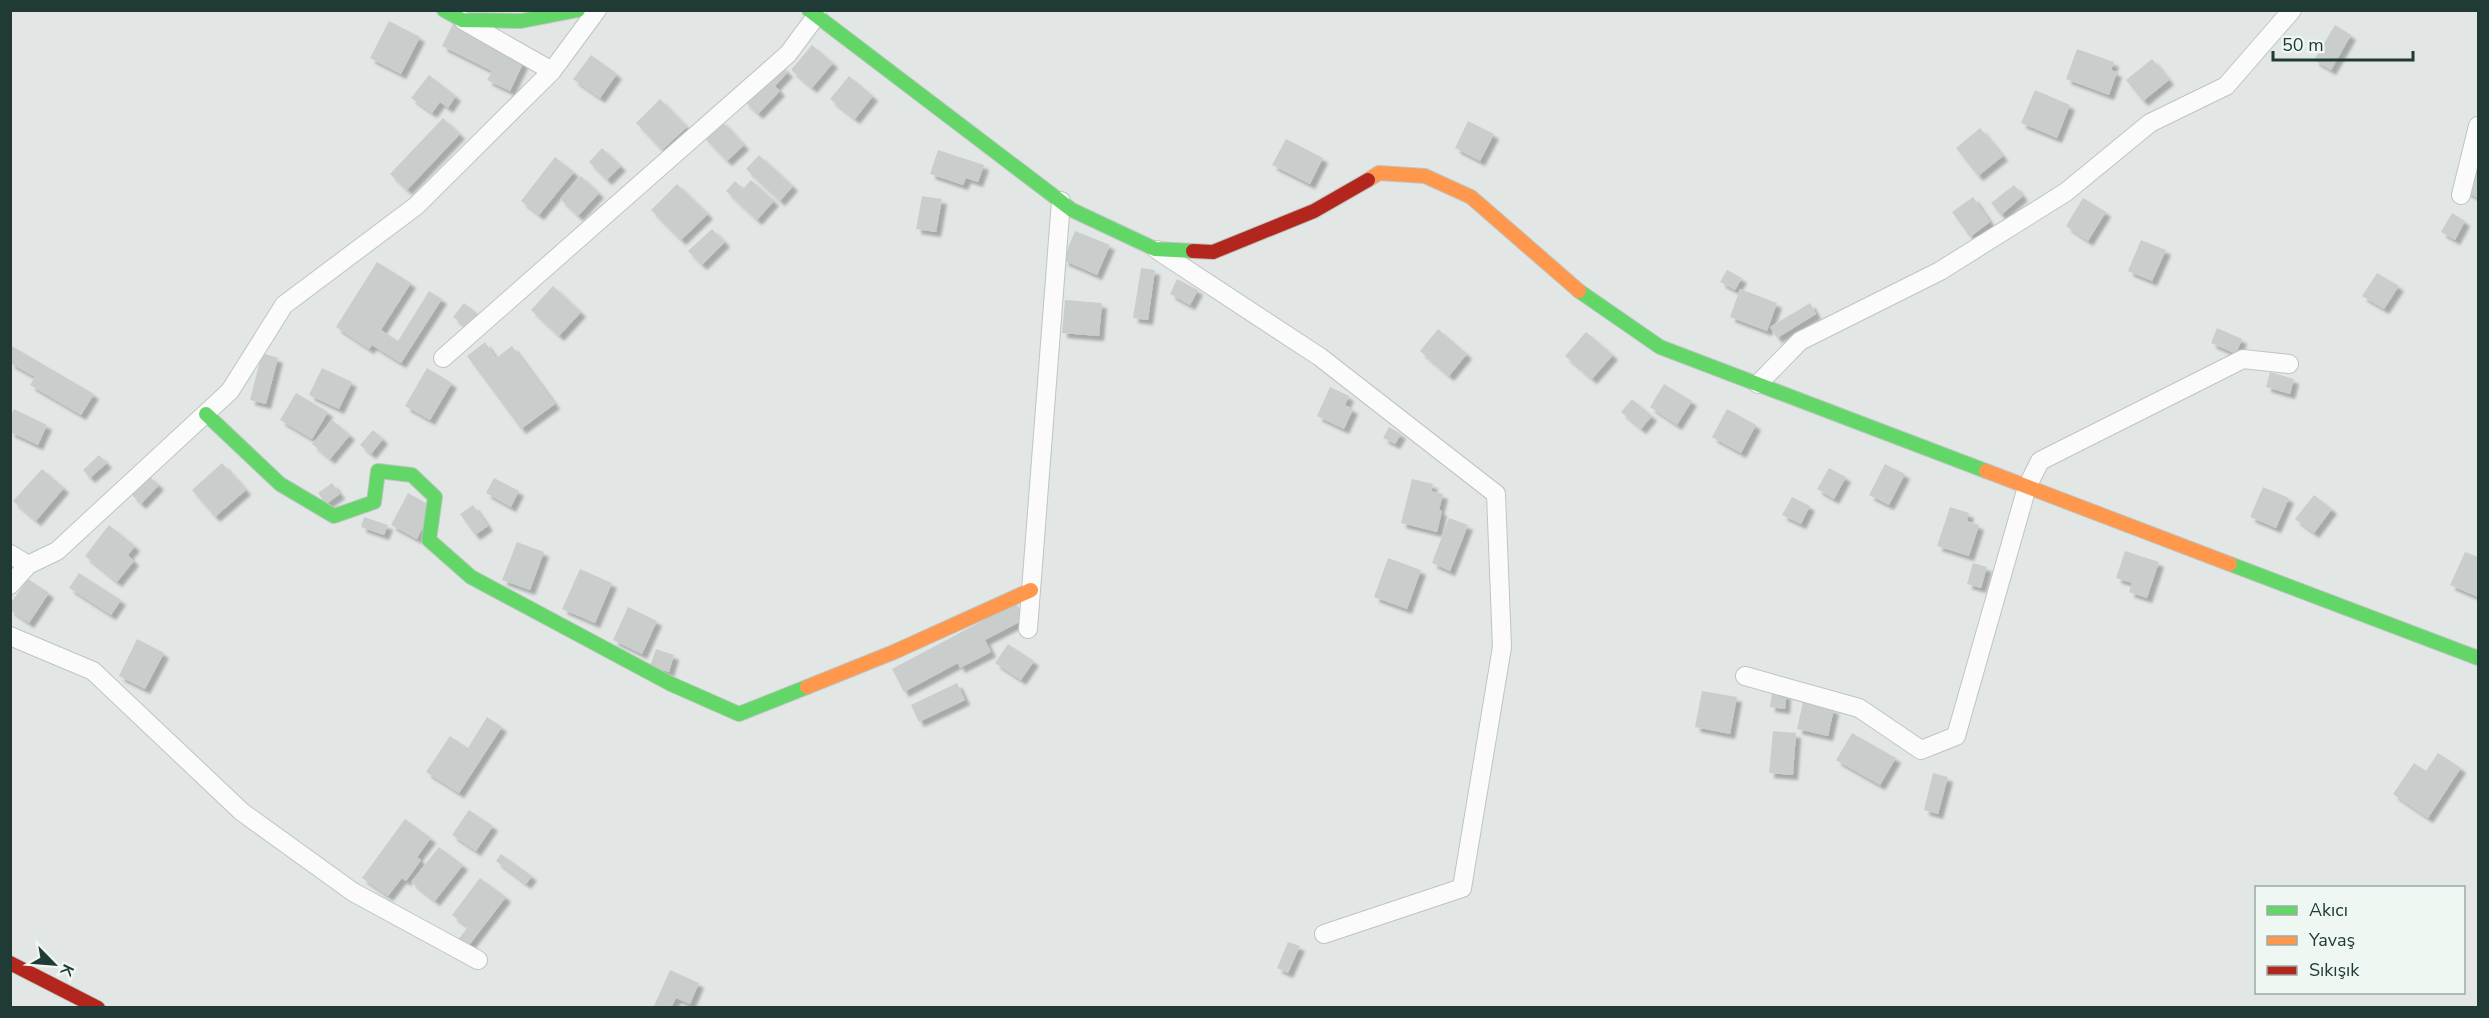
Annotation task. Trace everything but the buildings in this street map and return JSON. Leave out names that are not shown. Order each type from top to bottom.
[{"type":"street","points":[[444,10],[552,71]]},
{"type":"street","points":[[462,20],[520,21],[578,10]]},
{"type":"street","points":[[10,585],[28,566],[57,551],[230,391],[284,305],[416,206],[552,71],[597,10]]},
{"type":"street","points":[[1758,384],[1800,341],[1940,272],[2066,192],[2150,123],[2226,86],[2292,10]]},
{"type":"street","points":[[444,358],[788,54],[813,13],[1072,210],[1155,249],[1320,357],[1496,494],[1502,647],[1462,888],[1324,934]]},
{"type":"street","points":[[2461,195],[2478,126]]},
{"type":"street","points":[[1155,249],[1213,252],[1314,212],[1379,173],[1425,176],[1471,197],[1588,299],[1660,347],[2478,658]]},
{"type":"street","points":[[1028,629],[1061,201]]},
{"type":"street","points":[[1744,676],[1859,708],[1921,750],[1956,736],[2027,487],[2040,461],[2243,358],[2289,364]]},
{"type":"street","points":[[206,414],[280,484],[334,516],[374,502],[378,471],[412,475],[435,497],[429,540],[471,577],[671,684],[739,714],[894,652],[1031,590]]},
{"type":"street","points":[[10,554],[28,566]]},
{"type":"street","points":[[10,636],[93,671],[242,812],[353,892],[478,960]]},
{"type":"street","points":[[10,963],[98,1008]]},
{"type":"traffic: fast","points":[[444,10],[462,20],[521,21],[578,10]]},
{"type":"traffic: fast","points":[[809,10],[1072,210],[1155,249],[1193,251]]},
{"type":"traffic: fast","points":[[1579,291],[1660,347],[1986,471]]},
{"type":"traffic: fast","points":[[206,414],[280,484],[334,516],[374,502],[378,471],[412,475],[435,497],[429,540],[471,577],[671,684],[739,714],[807,687]]},
{"type":"traffic: fast","points":[[2230,564],[2478,658]]},
{"type":"traffic: slow","points":[[1368,180],[1379,173],[1425,176],[1471,197],[1579,291]]},
{"type":"traffic: slow","points":[[1986,471],[2230,564]]},
{"type":"traffic: slow","points":[[807,687],[894,652],[1031,590]]},
{"type":"traffic: jam","points":[[1193,251],[1213,252],[1314,211],[1368,180]]},
{"type":"traffic: jam","points":[[10,963],[98,1008]]}]
